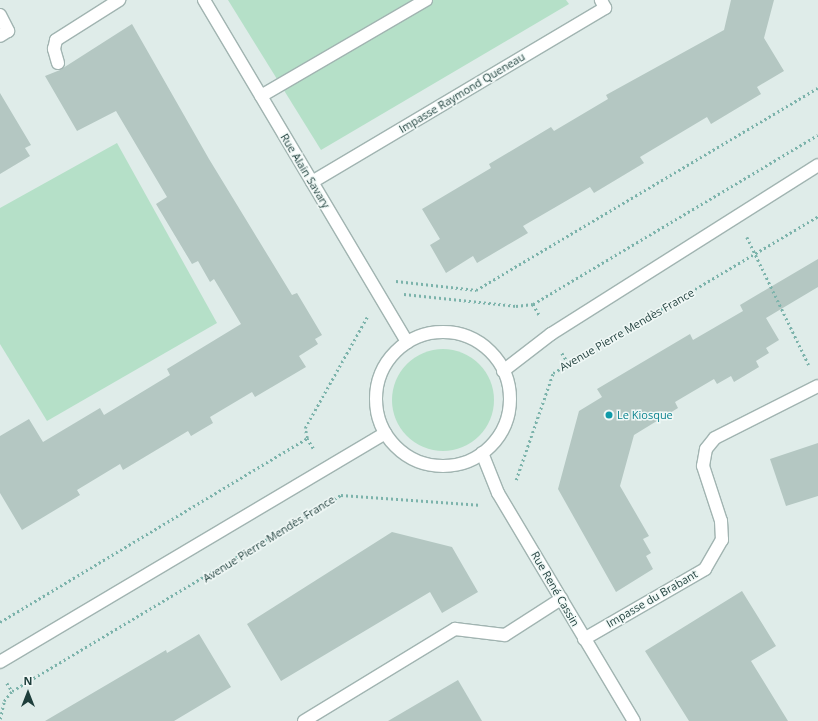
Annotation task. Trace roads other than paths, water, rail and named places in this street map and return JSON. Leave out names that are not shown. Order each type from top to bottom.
[{"type":"street","points":[[58,63],[54,50],[56,40],[119,0]]},
{"type":"street","name":"Rue Alain Savary","points":[[204,0],[407,342]]},
{"type":"street","points":[[261,96],[426,0]]},
{"type":"street","name":"Impasse Raymond Queneau","points":[[312,182],[605,8],[601,0]]},
{"type":"street","points":[[0,15],[8,31],[0,36]]},
{"type":"street","points":[[503,371],[551,334],[734,216],[818,165]]},
{"type":"street","points":[[424,335],[462,335],[484,346],[503,371],[509,385],[508,416],[502,430],[482,453],[465,462],[429,464],[406,454],[385,433],[376,400],[378,383],[390,358],[407,342],[424,335]]},
{"type":"street","name":"Impasse du Brabant","points":[[584,638],[705,569],[722,540],[721,521],[703,466],[706,449],[715,438],[818,386]]},
{"type":"street","points":[[0,662],[385,433]]},
{"type":"street","name":"Rue René Cassin","points":[[482,453],[498,492],[634,721]]},
{"type":"street","points":[[304,721],[455,629],[505,636],[561,599]]},
{"type":"place","name":"Le Kiosque","points":[[609,415]]}]
